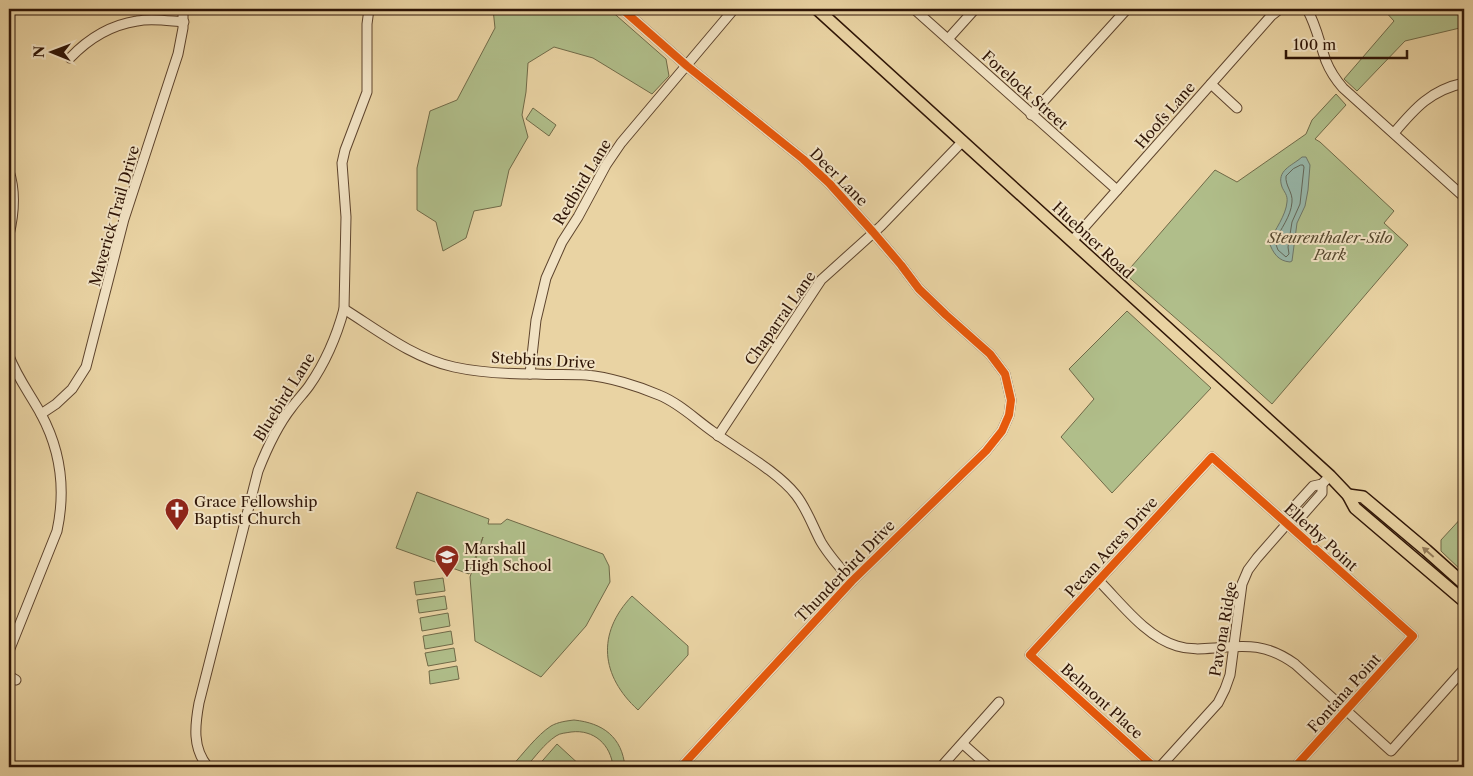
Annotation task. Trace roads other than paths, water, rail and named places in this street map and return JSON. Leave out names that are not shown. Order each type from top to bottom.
[{"type":"main road","name":"Huebner Road","points":[[820,10],[1072,241],[1326,480],[1348,494],[1363,497],[1464,584]]},
{"type":"main road","name":"Huebner Road","points":[[1348,494],[1355,508],[1464,601]]},
{"type":"street","name":"Maverick Trail Drive","points":[[41,414],[56,404],[72,389],[86,367],[124,219],[182,41],[183,9]]},
{"type":"street","name":"Bluebird Lane","points":[[208,767],[195,740],[195,726],[199,703],[258,471],[269,443],[281,422],[309,386],[324,359],[344,309],[346,217],[342,164],[345,150],[367,92],[367,24],[369,9]]},
{"type":"street","name":"Deer Lane","points":[[622,9],[687,66],[803,159],[829,183],[902,265],[919,289],[990,354],[1005,374],[1009,388]]},
{"type":"street","name":"Redbird Lane","points":[[530,374],[536,320],[546,278],[562,242],[606,165],[621,143],[734,9]]},
{"type":"street","name":"Forelock Street","points":[[914,9],[1117,190]]},
{"type":"street","points":[[948,39],[975,9]]},
{"type":"street","points":[[1031,115],[1127,9]]},
{"type":"street","name":"Hoofs Lane","points":[[1072,241],[1271,16],[1280,9]]},
{"type":"street","points":[[1307,9],[1317,29],[1327,62],[1336,80],[1350,96],[1464,197]]},
{"type":"street","points":[[70,58],[99,34],[126,23],[138,20],[184,22]]},
{"type":"street","points":[[1394,133],[1415,109],[1436,93],[1451,86],[1464,83]]},
{"type":"street","points":[[1211,84],[1237,108]]},
{"type":"street","name":"Chaparral Lane","points":[[718,436],[821,280],[873,232],[963,141]]},
{"type":"street","points":[[9,171],[14,203],[9,235]]},
{"type":"street","name":"Stebbins Drive","points":[[344,309],[419,356],[454,367],[530,374],[601,377],[661,395],[681,407],[718,436],[776,476],[792,490],[822,544],[833,560],[852,580]]},
{"type":"street","points":[[9,359],[52,436],[61,470],[62,489],[61,512],[57,531],[9,651]]},
{"type":"street","name":"Thunderbird Drive","points":[[680,767],[852,580],[984,452],[1002,431],[1009,415],[1011,400],[1009,388]]},
{"type":"street","name":"Ellerby Point","points":[[1212,457],[1290,521],[1413,636]]},
{"type":"street","name":"Pecan Acres Drive","points":[[1030,655],[1212,457]]},
{"type":"street","name":"Pavona Ridge","points":[[1160,767],[1218,703],[1228,682],[1240,592],[1248,570],[1290,521],[1292,510],[1313,486],[1326,480]]},
{"type":"street","points":[[1099,580],[1129,613],[1154,634],[1170,643],[1192,649],[1247,646],[1262,648],[1284,656],[1391,751],[1464,669]]},
{"type":"street","name":"Fontana Point","points":[[1295,767],[1413,636]]},
{"type":"street","name":"Belmont Place","points":[[1030,655],[1154,767]]},
{"type":"street","points":[[941,767],[1000,702]]},
{"type":"street","points":[[963,744],[989,767]]},
{"type":"water","points":[[1302,157],[1306,157],[1310,165],[1308,190],[1305,206],[1297,223],[1292,261],[1290,262],[1276,256],[1269,242],[1282,217],[1287,202],[1281,176],[1286,169]]},
{"type":"place","name":"Grace Fellowship Baptist Church","points":[[177,531]]},
{"type":"place","name":"Marshall High School","points":[[447,578]]},
{"type":"park label","name":"Steurenthaler-Silo Park","points":[[1330,246]]}]
